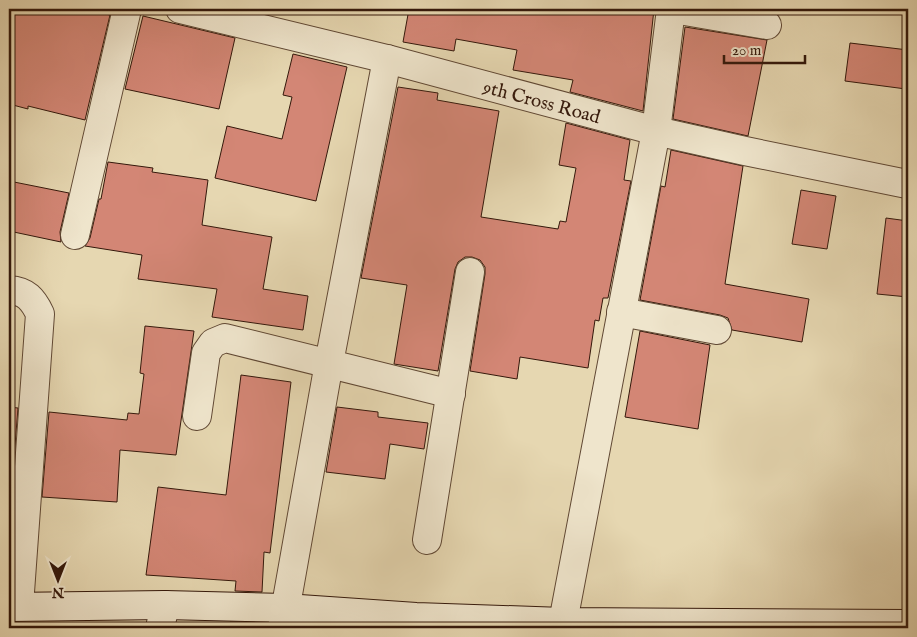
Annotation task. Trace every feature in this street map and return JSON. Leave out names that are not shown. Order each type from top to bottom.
[{"type":"street","points":[[75,235],[127,9]]},
{"type":"street","name":"9th Cross Road","points":[[180,9],[386,59],[656,131],[907,184]]},
{"type":"street","points":[[563,622],[656,131],[672,9],[767,25]]},
{"type":"street","points":[[283,618],[386,59]]},
{"type":"street","points":[[427,540],[470,272]]},
{"type":"street","points":[[9,290],[20,291],[34,300],[40,314],[14,606],[162,617],[283,618],[414,623],[563,622],[836,626],[908,624]]},
{"type":"street","points":[[622,312],[717,330]]},
{"type":"street","points":[[197,416],[206,353],[213,342],[225,338],[451,394]]},
{"type":"building","points":[[9,9],[81,9],[110,15],[85,120],[28,106],[28,109],[9,104]]},
{"type":"building","points":[[409,9],[654,9],[643,111],[570,92],[573,80],[513,70],[517,50],[456,39],[454,51],[403,42]]},
{"type":"building","points":[[143,16],[235,38],[219,109],[125,89]]},
{"type":"building","points":[[685,27],[767,40],[748,136],[673,119]]},
{"type":"building","points":[[850,43],[908,50],[906,89],[845,81]]},
{"type":"building","points":[[293,54],[347,67],[316,201],[215,178],[227,126],[282,139],[292,97],[283,95]]},
{"type":"building","points":[[398,87],[438,93],[437,100],[499,111],[481,217],[558,229],[560,221],[566,222],[576,168],[559,165],[566,123],[630,140],[624,180],[631,181],[608,298],[603,298],[599,321],[595,320],[588,368],[520,357],[517,379],[470,371],[485,274],[485,267],[480,260],[472,257],[465,257],[458,262],[455,269],[438,371],[394,364],[407,285],[361,278]]},
{"type":"building","points":[[671,150],[743,166],[725,284],[809,299],[802,342],[732,330],[728,318],[720,315],[640,300],[661,186],[665,187]]},
{"type":"building","points":[[108,162],[153,168],[152,172],[208,180],[202,225],[272,237],[263,289],[308,296],[303,330],[212,317],[217,289],[138,279],[142,255],[85,246],[90,238],[99,199],[101,199]]},
{"type":"building","points":[[9,181],[69,193],[60,232],[61,242],[9,231]]},
{"type":"building","points":[[801,190],[836,196],[827,249],[792,244]]},
{"type":"building","points":[[886,218],[908,221],[908,297],[877,294]]},
{"type":"building","points":[[145,326],[194,331],[176,455],[120,450],[117,502],[42,497],[49,412],[127,420],[128,413],[139,414],[144,374],[140,373]]},
{"type":"building","points":[[640,331],[710,345],[698,429],[625,417]]},
{"type":"building","points":[[241,375],[291,382],[270,553],[264,552],[262,592],[235,591],[236,581],[146,575],[158,487],[226,495]]},
{"type":"building","points":[[9,407],[18,408],[11,495],[9,495]]},
{"type":"building","points":[[337,407],[378,412],[378,417],[428,423],[424,449],[390,444],[385,479],[326,472]]},
{"type":"building","points":[[230,622],[261,623],[260,628],[229,628]]}]
